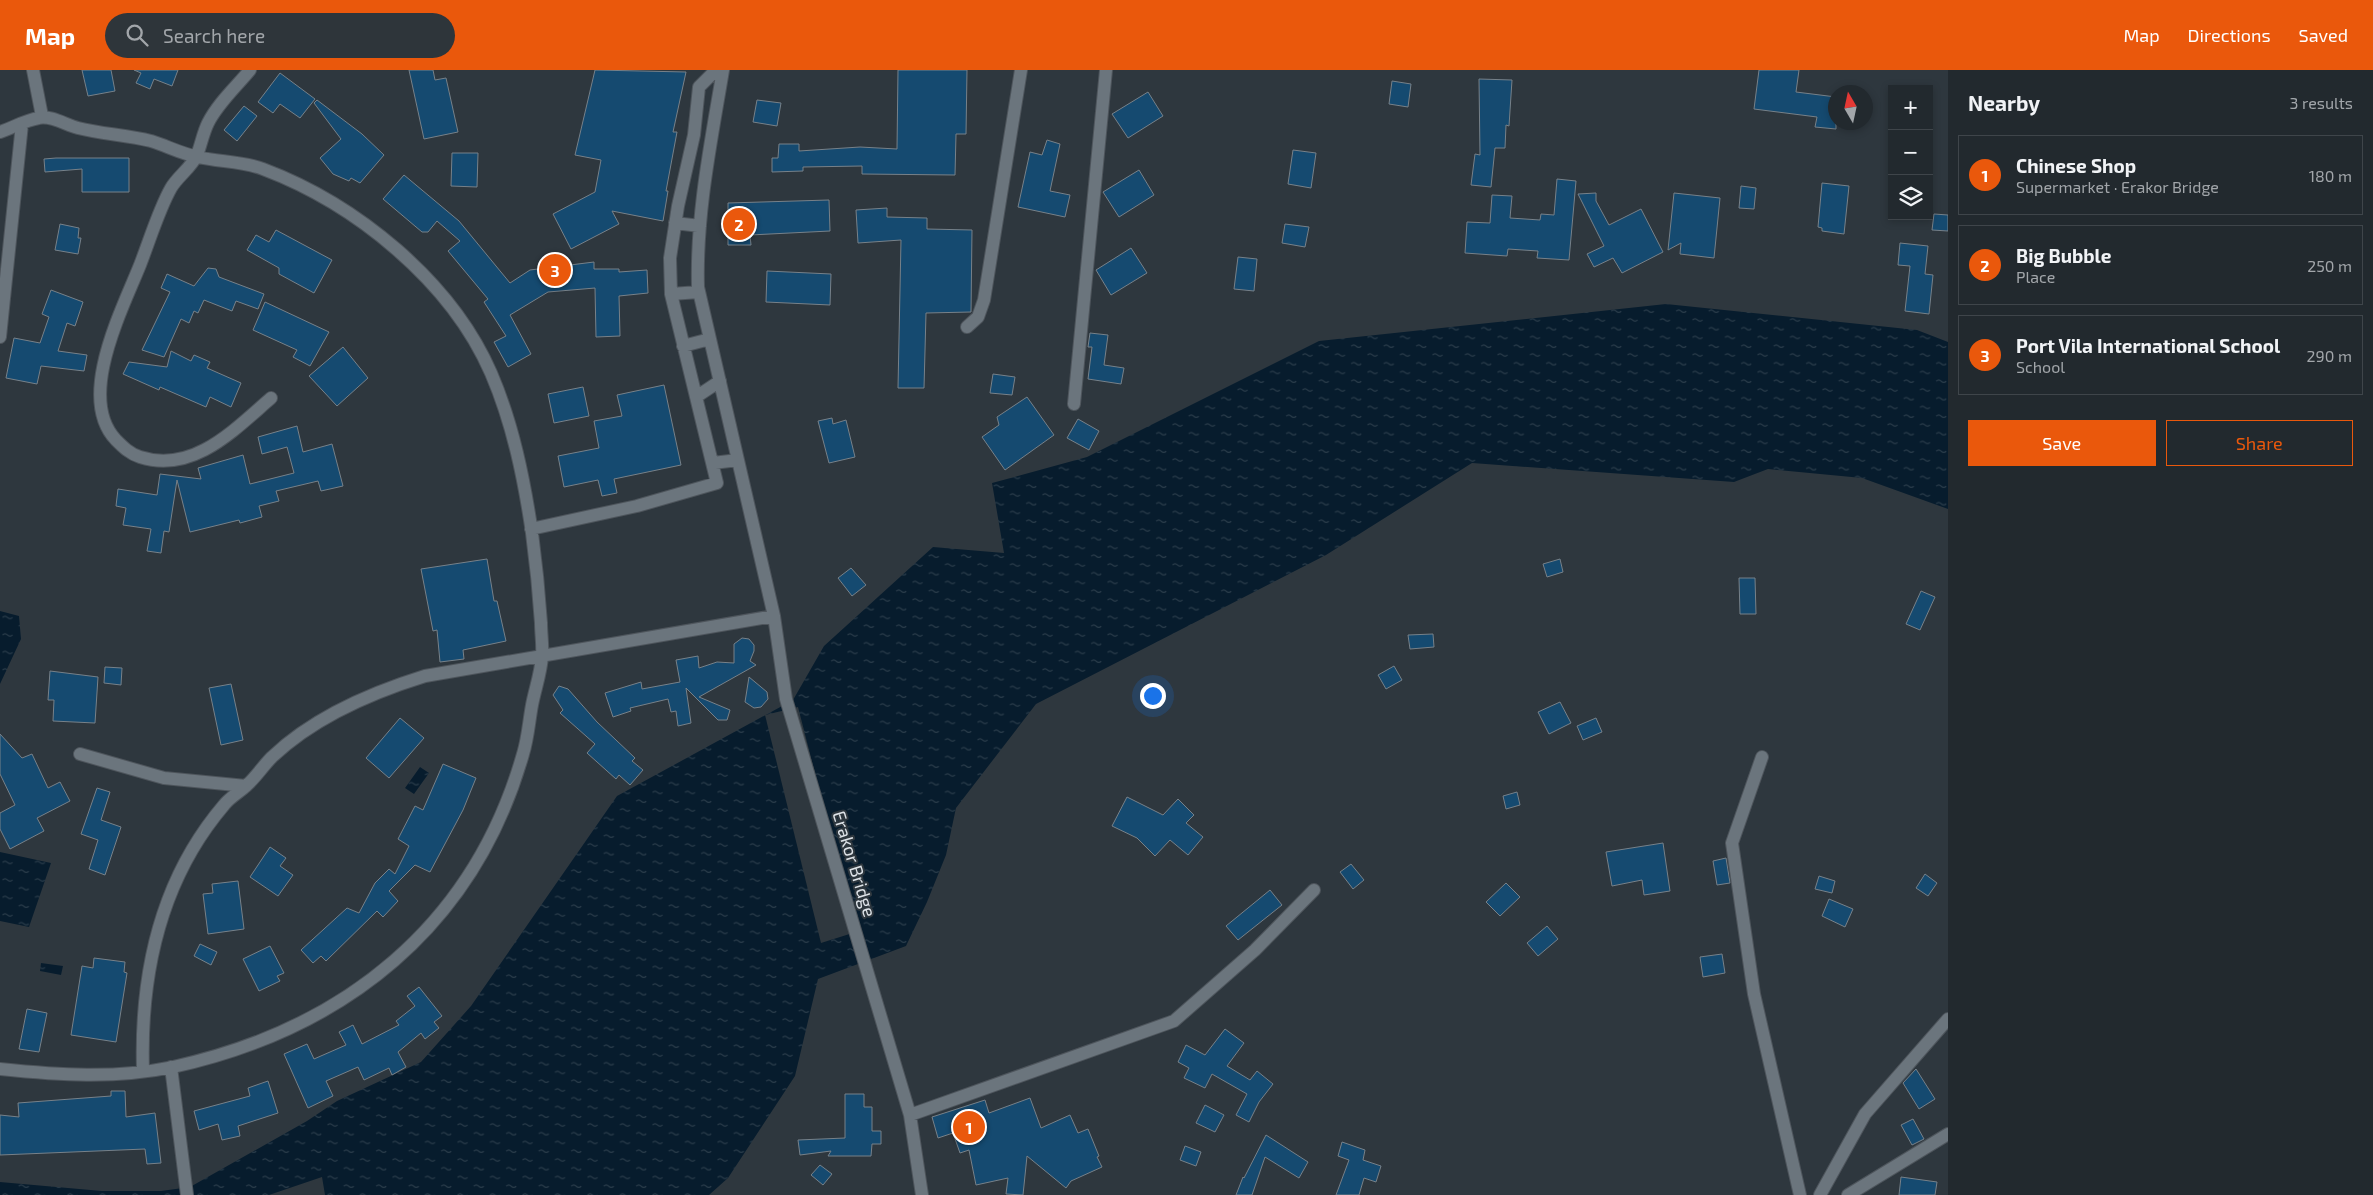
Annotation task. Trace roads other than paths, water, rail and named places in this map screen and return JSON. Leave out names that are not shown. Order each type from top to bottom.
[{"type":"street","points":[[33,70],[42,116]]},
{"type":"street","points":[[250,70],[221,103],[208,124],[196,157],[171,188],[113,334],[105,359],[100,394],[104,422],[111,434],[124,449],[136,456],[152,461],[171,461],[194,456],[212,446],[271,398]]},
{"type":"street","points":[[531,529],[636,506],[717,483],[671,294],[670,258],[675,223],[694,135],[699,86],[716,70]]},
{"type":"street","name":"Erakor Bridge","points":[[723,70],[706,170],[698,259],[699,292],[774,616],[786,699],[910,1116],[922,1195]]},
{"type":"street","points":[[967,327],[978,317],[984,300],[1021,70]]},
{"type":"street","points":[[1074,404],[1106,70]]},
{"type":"street","points":[[0,132],[42,116],[78,128],[148,140],[196,157],[259,167],[319,194],[345,210],[397,248],[445,301],[476,342],[491,372],[526,488],[540,596],[542,655],[524,751],[510,794],[489,842],[443,912],[413,946],[384,971],[331,1007],[263,1039],[171,1067],[112,1075],[68,1076],[0,1069]]},
{"type":"street","points":[[0,337],[22,124]]},
{"type":"street","points":[[675,223],[700,226]]},
{"type":"street","points":[[671,294],[699,292]]},
{"type":"street","points":[[683,346],[710,339]]},
{"type":"street","points":[[696,397],[720,381]]},
{"type":"street","points":[[713,463],[738,460]]},
{"type":"street","points":[[143,1070],[142,1024],[151,955],[168,901],[180,873],[210,823],[225,803],[246,786],[272,757],[293,740],[318,723],[373,694],[425,676],[774,616]]},
{"type":"street","points":[[80,754],[164,778],[246,786]]},
{"type":"street","points":[[1762,757],[1732,843],[1754,994],[1800,1195]]},
{"type":"street","points":[[910,1116],[1174,1021],[1255,950],[1314,890]]},
{"type":"street","points":[[1820,1195],[1865,1114],[1948,1018]]},
{"type":"street","points":[[171,1067],[187,1195]]},
{"type":"street","points":[[1848,1195],[1948,1134]]},
{"type":"water","points":[[1666,304],[1917,330],[1948,342],[1948,509],[1862,478],[1768,469],[1734,482],[1472,463],[1326,555],[1036,704],[956,808],[946,855],[927,902],[906,946],[818,979],[795,1076],[728,1178],[709,1195],[325,1195],[322,1177],[269,1195],[0,1195],[0,1182],[102,1191],[161,1191],[190,1187],[307,1121],[337,1101],[421,1062],[471,1006],[617,796],[793,700],[824,646],[933,547],[1004,553],[992,483],[1087,457],[1319,341]]},
{"type":"water","points":[[0,611],[19,616],[21,639],[0,684]]},
{"type":"water","points":[[420,767],[429,773],[414,794],[405,788]]},
{"type":"water","points":[[0,852],[51,863],[29,927],[0,921]]},
{"type":"water","points":[[41,963],[63,966],[61,975],[40,971]]},
{"type":"place","name":"Big Bubble","points":[[739,224]]},
{"type":"place","name":"Port Vila International School","points":[[555,270]]},
{"type":"place","name":"Chinese Shop","points":[[969,1127]]}]
